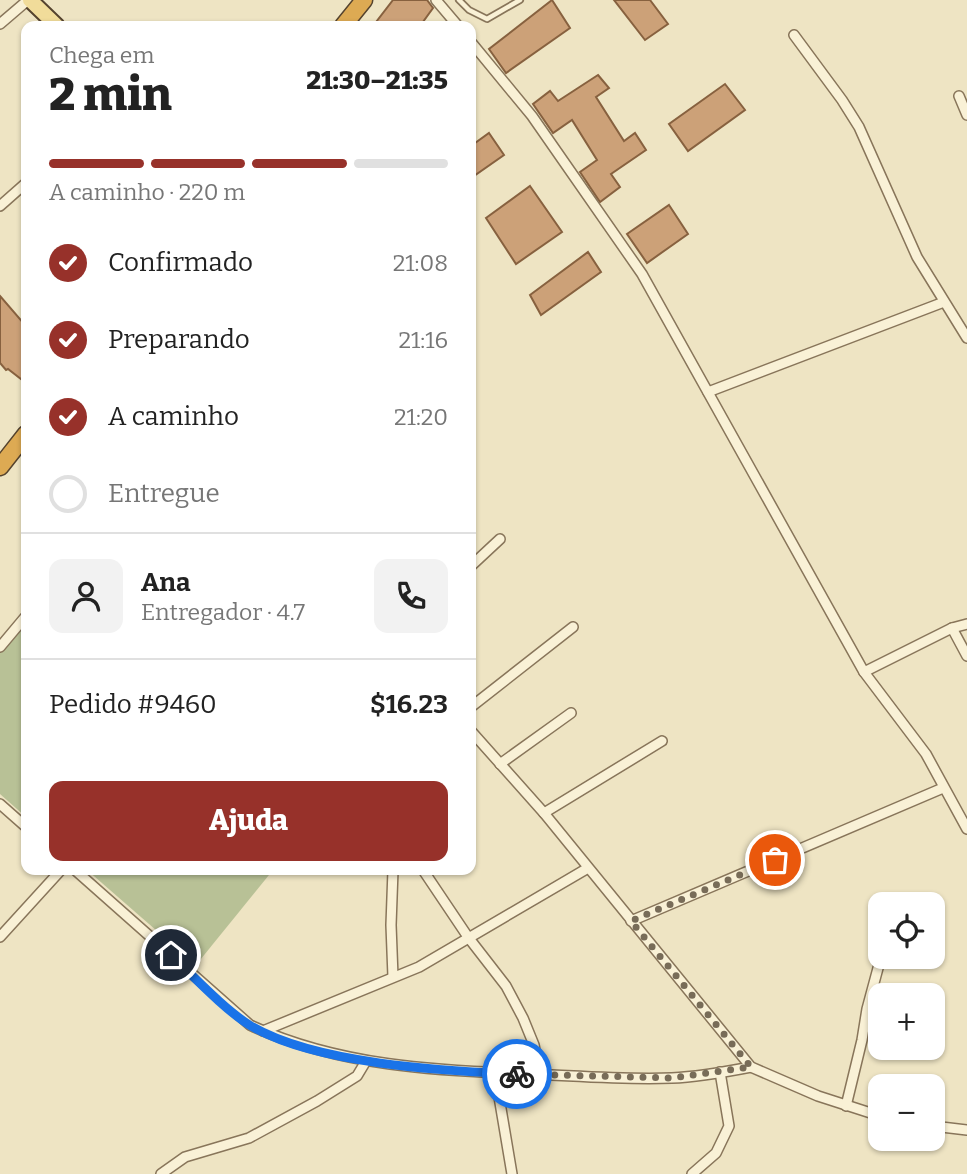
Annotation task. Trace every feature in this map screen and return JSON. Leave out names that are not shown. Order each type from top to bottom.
[{"type":"highway","points":[[347,21],[364,0]]},
{"type":"highway","points":[[0,467],[21,440]]},
{"type":"main road","points":[[29,0],[52,21]]},
{"type":"street","points":[[0,24],[29,0]]},
{"type":"street","points":[[436,0],[454,21]]},
{"type":"street","points":[[794,36],[859,127],[917,257],[967,338]]},
{"type":"street","points":[[476,48],[531,116],[642,274],[864,671],[926,754],[967,829]]},
{"type":"street","points":[[959,96],[967,115]]},
{"type":"street","points":[[0,205],[21,187]]},
{"type":"street","points":[[708,392],[944,302]]},
{"type":"street","points":[[476,561],[500,539]]},
{"type":"street","points":[[0,647],[21,622]]},
{"type":"street","points":[[864,671],[952,628],[967,624]]},
{"type":"street","points":[[476,703],[573,627]]},
{"type":"street","points":[[952,628],[967,656]]},
{"type":"street","points":[[500,764],[571,713]]},
{"type":"street","points":[[476,737],[544,813],[751,1067],[868,1112]]},
{"type":"street","points":[[544,813],[662,741]]},
{"type":"street","points":[[631,921],[943,788]]},
{"type":"street","points":[[0,804],[21,823]]},
{"type":"street","points":[[262,1031],[419,967],[588,868]]},
{"type":"street","points":[[0,937],[56,875]]},
{"type":"street","points":[[81,875],[250,1025],[307,1047],[366,1061],[495,1073],[671,1078],[751,1067]]},
{"type":"street","points":[[393,875],[393,977]]},
{"type":"street","points":[[426,875],[468,937],[506,986],[534,1045],[540,1075]]},
{"type":"street","points":[[846,1106],[878,969]]},
{"type":"street","points":[[161,1174],[185,1157],[249,1138],[317,1101],[357,1076],[366,1061]]},
{"type":"street","points":[[692,1174],[716,1153],[729,1126],[720,1072]]},
{"type":"street","points":[[495,1073],[512,1174]]},
{"type":"street","points":[[945,1127],[967,1130]]},
{"type":"lane","points":[[459,0],[469,10],[487,19],[520,0]]},
{"type":"green space","points":[[21,626],[21,813],[0,794],[0,653]]},
{"type":"green space","points":[[93,875],[269,875],[196,965]]},
{"type":"building","points":[[393,0],[427,0],[433,8],[424,21],[377,21]]},
{"type":"building","points":[[552,0],[570,28],[506,73],[489,49]]},
{"type":"building","points":[[614,0],[650,0],[668,24],[645,40]]},
{"type":"building","points":[[598,75],[609,88],[596,97],[624,141],[635,133],[646,150],[611,174],[620,187],[600,202],[580,172],[597,160],[572,120],[553,133],[533,104],[550,91],[558,101]]},
{"type":"building","points":[[725,84],[745,110],[688,151],[669,124]]},
{"type":"building","points":[[489,133],[504,155],[476,175],[476,142]]},
{"type":"building","points":[[530,186],[562,232],[516,264],[486,218]]},
{"type":"building","points":[[669,205],[688,234],[647,263],[627,234]]},
{"type":"building","points":[[588,252],[601,272],[541,315],[530,295]]},
{"type":"building","points":[[0,296],[21,320],[21,379],[0,363]]},
{"type":"way so far","points":[[517,1074],[671,1078],[702,1076],[751,1067],[631,921],[775,860]]},
{"type":"route","points":[[171,955],[250,1025],[276,1038],[366,1061],[517,1074]]}]
